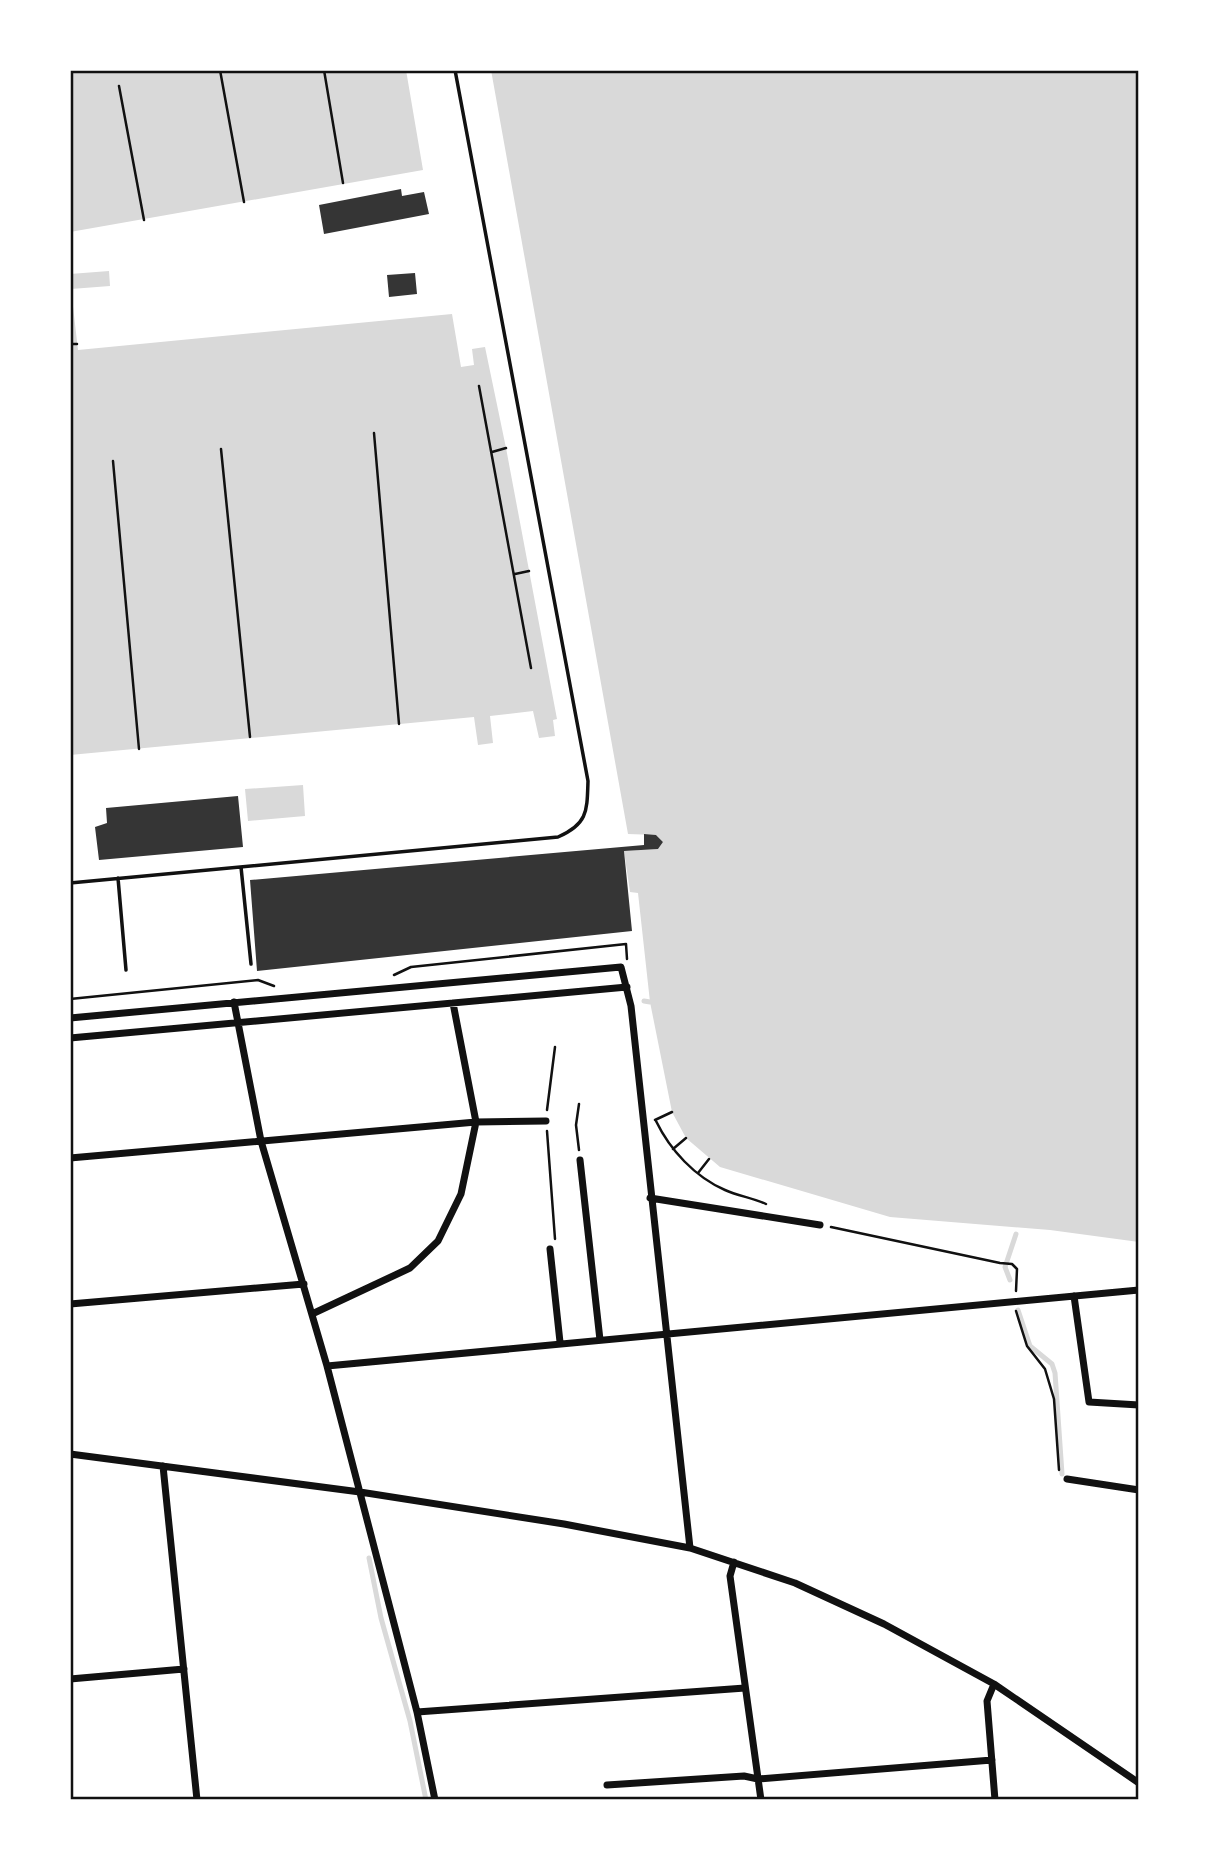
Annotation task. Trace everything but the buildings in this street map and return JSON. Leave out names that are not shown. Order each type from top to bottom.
[{"type":"street","points":[[70,1018],[621,967],[627,987],[690,1548]]},
{"type":"street","points":[[70,1038],[627,987]]},
{"type":"street","points":[[234,1002],[261,1141],[327,1366],[417,1712],[435,1800]]},
{"type":"street","points":[[312,1314],[410,1268],[438,1241],[461,1194],[476,1122],[453,1003]]},
{"type":"street","points":[[70,1158],[476,1122],[546,1121]]},
{"type":"street","points":[[580,1160],[600,1340]]},
{"type":"street","points":[[650,1198],[820,1225]]},
{"type":"street","points":[[550,1249],[559,1342]]},
{"type":"street","points":[[70,1304],[304,1284]]},
{"type":"street","points":[[327,1366],[559,1342],[1139,1290]]},
{"type":"street","points":[[1074,1296],[1089,1402],[1139,1405]]},
{"type":"street","points":[[70,1454],[360,1492],[564,1524],[690,1548],[795,1583],[884,1624],[994,1685],[1139,1783]]},
{"type":"street","points":[[163,1466],[197,1800]]},
{"type":"street","points":[[1068,1479],[1139,1490]]},
{"type":"street","points":[[734,1562],[730,1576],[761,1800]]},
{"type":"street","points":[[70,1679],[184,1668]]},
{"type":"street","points":[[994,1685],[987,1701],[995,1800]]},
{"type":"street","points":[[417,1712],[745,1688]]},
{"type":"street","points":[[607,1786],[744,1776],[758,1780],[992,1760]]},
{"type":"lane","points":[[70,883],[558,837],[576,829],[587,808],[588,781],[455,70]]},
{"type":"lane","points":[[241,867],[251,964]]},
{"type":"lane","points":[[118,878],[127,970]]},
{"type":"path","points":[[220,70],[244,202]]},
{"type":"path","points":[[324,70],[343,183]]},
{"type":"path","points":[[119,86],[144,220]]},
{"type":"path","points":[[70,344],[77,344]]},
{"type":"path","points":[[479,386],[531,667]]},
{"type":"path","points":[[374,433],[399,723]]},
{"type":"path","points":[[492,452],[506,448]]},
{"type":"path","points":[[221,449],[250,737]]},
{"type":"path","points":[[113,461],[139,749]]},
{"type":"path","points":[[514,574],[529,571]]},
{"type":"path","points":[[387,979],[411,967],[625,944],[628,960]]},
{"type":"path","points":[[70,999],[258,980],[283,990]]},
{"type":"path","points":[[550,1249],[556,1247],[546,1121],[555,1047]]},
{"type":"path","points":[[579,1104],[576,1125],[580,1160]]},
{"type":"path","points":[[672,1112],[655,1120],[673,1149],[698,1173],[725,1190],[766,1203],[764,1216]]},
{"type":"path","points":[[673,1149],[686,1138]]},
{"type":"path","points":[[698,1173],[709,1159]]},
{"type":"path","points":[[820,1225],[1013,1264],[1017,1269],[1016,1312],[1027,1346],[1045,1369],[1054,1399],[1059,1474],[1068,1479]]},
{"type":"shaded area","points":[[70,70],[406,70],[423,170],[70,232]]},
{"type":"shaded area","points":[[491,70],[1139,70],[1139,1242],[1050,1230],[890,1217],[720,1167],[686,1138],[672,1112],[650,1002],[638,893],[630,892],[624,851],[658,849],[663,842],[656,835],[628,834]]},
{"type":"shaded area","points":[[109,271],[110,286],[71,289],[78,350],[452,314],[461,367],[474,365],[472,349],[485,347],[557,719],[553,720],[555,736],[539,738],[533,711],[490,716],[493,743],[478,745],[474,717],[70,755],[70,274]]},
{"type":"shaded area","points":[[303,785],[305,816],[248,821],[245,789]]},
{"type":"waterway","points":[[644,1001],[650,1002]]},
{"type":"waterway","points":[[1010,1280],[1005,1267],[1016,1234]]},
{"type":"waterway","points":[[1018,1310],[1030,1346],[1052,1364],[1055,1373],[1062,1474]]},
{"type":"waterway","points":[[369,1558],[381,1618],[410,1721],[426,1800]]}]
